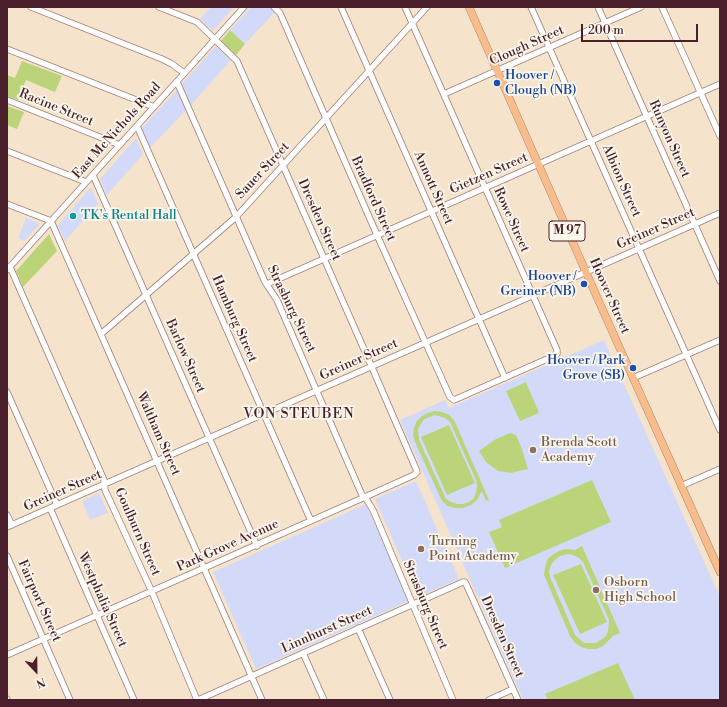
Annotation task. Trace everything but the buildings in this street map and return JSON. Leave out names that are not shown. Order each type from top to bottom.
[{"type":"main road","name":"Hoover Street","points":[[469,7],[720,572]]},
{"type":"street","points":[[31,7],[162,59],[184,73]]},
{"type":"street","name":"East McNichols Road","points":[[8,267],[244,7]]},
{"type":"street","name":"Bradford Street","points":[[274,7],[280,13],[450,397],[452,399],[456,399],[505,378]]},
{"type":"street","name":"Annott Street","points":[[341,7],[505,378]]},
{"type":"street","name":"Rowe Street","points":[[405,7],[557,350],[557,354],[505,378]]},
{"type":"street","name":"Sauer Street","points":[[101,334],[236,217],[427,7]]},
{"type":"street","name":"Albion Street","points":[[531,7],[720,430]]},
{"type":"street","name":"Runyon Street","points":[[598,7],[720,281]]},
{"type":"street","name":"Clough Street","points":[[444,94],[641,7]]},
{"type":"street","points":[[662,7],[720,136]]},
{"type":"street","name":"Dresden Street","points":[[164,8],[197,22],[236,61],[372,366],[416,469],[417,472],[414,475]]},
{"type":"street","points":[[7,49],[154,107]]},
{"type":"street","name":"Strasburg Street","points":[[177,82],[236,217],[267,284],[277,300],[318,391],[362,495],[365,497],[372,510],[453,700]]},
{"type":"street","name":"Gietzen Street","points":[[267,284],[720,84]]},
{"type":"street","name":"Racine Street","points":[[7,100],[120,145]]},
{"type":"street","name":"Hamburg Street","points":[[137,126],[311,521]]},
{"type":"street","points":[[7,151],[86,182]]},
{"type":"street","name":"Barlow Street","points":[[93,175],[257,546]]},
{"type":"street","points":[[7,204],[51,221]]},
{"type":"street","name":"Greiner Street","points":[[9,526],[720,213]]},
{"type":"street","name":"Waltham Street","points":[[51,221],[262,700]]},
{"type":"street","name":"Goulburn Street","points":[[8,267],[105,484],[106,490],[152,592],[198,700]]},
{"type":"street","points":[[633,378],[720,340]]},
{"type":"street","points":[[7,392],[57,505]]},
{"type":"street","points":[[681,486],[720,469]]},
{"type":"street","name":"Park Grove Avenue","points":[[7,655],[205,569],[414,475]]},
{"type":"street","name":"Westphalia Street","points":[[50,508],[134,700]]},
{"type":"street","points":[[7,515],[9,526]]},
{"type":"street","name":"Fairport Street","points":[[7,556],[70,700]]},
{"type":"street","name":"Dresden Street","points":[[465,582],[518,700]]},
{"type":"street","name":"Linnhurst Street","points":[[198,700],[413,605],[459,583],[465,582]]},
{"type":"street","points":[[358,628],[390,700]]},
{"type":"street","points":[[304,653],[324,700]]},
{"type":"street","points":[[489,700],[513,689]]},
{"type":"shaded area","points":[[211,7],[234,7],[213,31],[200,19]]},
{"type":"shaded area","points":[[251,7],[269,7],[275,12],[245,44],[230,30]]},
{"type":"shaded area","points":[[215,47],[218,47],[231,60],[191,105],[182,84]]},
{"type":"shaded area","points":[[177,90],[187,109],[149,149],[141,129]]},
{"type":"shaded area","points":[[136,138],[143,154],[107,195],[100,179]]},
{"type":"shaded area","points":[[91,187],[98,204],[65,241],[58,225]]},
{"type":"shaded area","points":[[26,218],[40,224],[24,241],[18,238]]},
{"type":"shaded area","points":[[604,340],[720,597],[720,700],[523,700],[400,420],[445,400],[449,408]],"holes":[[[499,520],[611,522],[489,532],[502,527]]]},
{"type":"shaded area","name":"Turning Point Academy","points":[[416,481],[459,579],[418,597],[375,499]]},
{"type":"shaded area","points":[[99,493],[108,513],[90,520],[82,501]]},
{"type":"shaded area","points":[[366,504],[409,601],[256,669],[213,572]]},
{"type":"green space","points":[[230,30],[245,44],[235,56],[220,43]]},
{"type":"green space","points":[[22,61],[62,76],[55,92],[26,80],[18,100],[7,96],[7,75],[15,78]]},
{"type":"green space","points":[[7,106],[24,112],[17,129],[7,125]]},
{"type":"green space","points":[[49,234],[57,251],[23,287],[16,271]]},
{"type":"green space","points":[[526,382],[539,413],[520,421],[506,391]]},
{"type":"green space","points":[[435,411],[442,412],[449,415],[454,420],[489,500],[486,501],[482,491],[477,500],[471,505],[463,508],[448,506],[442,501],[413,435],[417,421],[428,413]],"holes":[[[435,415],[445,418],[450,422],[476,480],[477,486],[474,498],[463,504],[457,504],[446,499],[419,440],[418,429],[424,419]]]},
{"type":"green space","points":[[449,425],[475,483],[447,495],[421,437]]},
{"type":"green space","points":[[510,433],[516,435],[528,469],[511,473],[498,471],[486,462],[479,451],[496,439]]},
{"type":"green space","points":[[592,480],[611,522],[505,568],[489,532],[502,527],[499,520]]},
{"type":"green space","points":[[582,546],[620,633],[613,636],[603,646],[596,649],[581,647],[575,643],[570,636],[544,575],[547,560],[552,555],[566,549],[575,550]],"holes":[[[567,554],[573,555],[583,562],[609,620],[608,632],[605,637],[596,643],[584,643],[575,635],[550,577],[549,571],[555,560],[560,556]]]},
{"type":"green space","points":[[581,564],[607,622],[580,634],[553,575]]},
{"type":"green space","points":[[618,663],[635,700],[548,700],[545,694]]},
{"type":"place","name":"Hoover / Clough (NB)","points":[[497,83]]},
{"type":"place","name":"TK's Rental Hall","points":[[73,216]]},
{"type":"place","name":"Hoover / Greiner (NB)","points":[[584,284]]},
{"type":"place","name":"Hoover / Park Grove (SB)","points":[[633,368]]},
{"type":"place","name":"Brenda Scott Academy","points":[[533,450]]},
{"type":"place","name":"Turning Point Academy","points":[[421,549]]},
{"type":"place","name":"Osborn High School","points":[[596,590]]},
{"type":"district","name":"VON STEUBEN","points":[[299,415]]}]
